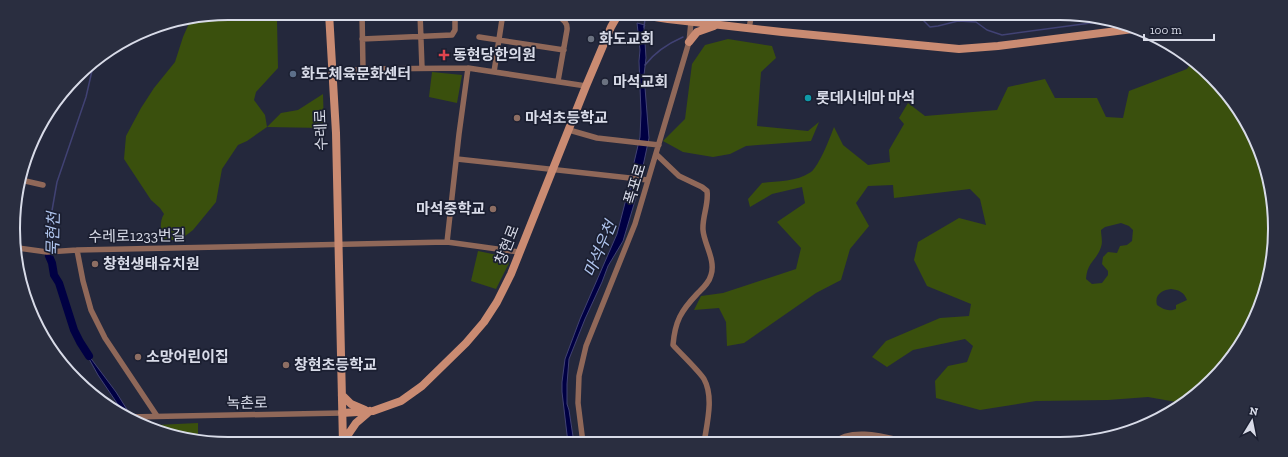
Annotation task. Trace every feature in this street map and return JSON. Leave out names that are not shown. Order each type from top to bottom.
[{"type":"street","name":"수레로","points":[[329,20],[336,133],[337,245],[341,332],[343,437]]},
{"type":"street","points":[[362,20],[363,69]]},
{"type":"street","points":[[420,20],[422,68]]},
{"type":"street","points":[[362,39],[452,35],[455,30],[455,20]]},
{"type":"street","points":[[494,72],[503,20]]},
{"type":"street","points":[[558,82],[568,26],[565,20]]},
{"type":"street","name":"창현로","points":[[342,413],[370,411],[400,401],[422,386],[466,343],[484,322],[497,302],[511,274],[586,86],[615,20]]},
{"type":"street","points":[[676,20],[959,49],[998,46],[1123,30]]},
{"type":"street","points":[[749,28],[751,20]]},
{"type":"street","name":"폭포로","points":[[582,437],[578,403],[579,376],[584,354],[627,248],[645,180],[659,145],[689,42],[691,22]]},
{"type":"street","points":[[689,42],[697,32],[718,25]]},
{"type":"street","points":[[479,37],[564,50]]},
{"type":"street","points":[[332,73],[363,69],[468,68],[586,86]]},
{"type":"street","points":[[447,242],[468,68]]},
{"type":"street","points":[[569,130],[597,138],[659,145]]},
{"type":"street","points":[[656,154],[679,176],[707,191],[708,196],[703,218],[703,231],[712,261],[712,273],[707,284],[679,316],[674,329],[673,345],[704,379],[709,393],[708,419],[705,437]]},
{"type":"street","points":[[457,159],[645,180]]},
{"type":"street","points":[[26,181],[43,185]]},
{"type":"street","points":[[337,245],[447,242],[519,252]]},
{"type":"street","name":"수레로1233번길","points":[[155,416],[105,338],[91,310],[83,281],[77,250],[337,245]]},
{"type":"street","points":[[21,248],[47,252],[77,250]]},
{"type":"street","points":[[342,395],[351,404],[370,411],[356,423],[347,437]]},
{"type":"street","name":"녹촌로","points":[[139,417],[342,413]]},
{"type":"street","points":[[843,437],[863,433],[885,437]]},
{"type":"green space","points":[[215,20],[277,20],[278,68],[256,92],[254,100],[265,115],[267,127],[247,141],[238,145],[222,169],[216,202],[193,230],[180,240],[162,240],[161,223],[164,214],[151,200],[124,159],[126,136],[154,88],[175,62],[189,24]]},
{"type":"green space","points":[[728,39],[772,46],[776,58],[761,72],[757,126],[808,131],[819,122],[811,141],[746,146],[730,154],[713,157],[683,152],[663,141],[685,119],[692,64],[705,45]]},
{"type":"green space","points":[[1189,66],[1216,91],[1240,124],[1257,161],[1266,201],[1268,215],[1268,242],[1261,282],[1252,308],[1240,333],[1225,355],[1207,376],[1175,402],[1148,397],[1108,400],[1036,401],[980,410],[936,398],[935,381],[948,366],[967,362],[973,346],[965,339],[913,350],[887,367],[872,357],[886,341],[940,318],[969,316],[971,304],[927,286],[914,260],[918,242],[959,218],[986,225],[980,199],[970,189],[894,198],[893,185],[868,186],[856,203],[869,226],[850,249],[841,280],[816,293],[744,343],[727,346],[726,322],[719,308],[694,310],[701,296],[723,293],[796,269],[801,248],[777,222],[805,203],[802,187],[772,194],[750,207],[748,199],[762,183],[799,178],[811,172],[821,158],[834,127],[843,145],[868,165],[890,162],[889,150],[904,124],[899,118],[908,103],[925,116],[997,110],[1008,87],[1045,79],[1055,98],[1097,98],[1106,117],[1123,118],[1129,91],[1187,69]],"holes":[[[1121,223],[1129,226],[1133,230],[1132,241],[1127,245],[1120,246],[1117,253],[1108,252],[1103,257],[1102,264],[1108,271],[1108,275],[1102,283],[1092,284],[1086,279],[1088,269],[1101,247],[1101,230],[1105,227]],[[1165,290],[1176,290],[1181,292],[1187,300],[1176,305],[1176,309],[1168,310],[1157,305],[1156,301],[1160,293]]]},
{"type":"green space","points":[[432,72],[462,75],[457,103],[429,97]]},
{"type":"green space","points":[[323,94],[324,128],[267,127],[281,113],[298,110]]},
{"type":"green space","points":[[478,251],[507,257],[509,263],[496,289],[471,281]]},
{"type":"green space","points":[[198,423],[198,435],[175,430],[158,425]]},
{"type":"shaded area","points":[[637,23],[645,25],[646,58],[644,75],[649,138],[637,194],[623,241],[608,266],[569,359],[567,404],[573,437],[567,437],[562,392],[565,359],[580,319],[617,234],[625,203],[630,191],[632,171],[640,137],[640,50]]},
{"type":"shaded area","points":[[83,348],[116,392],[128,411],[119,406],[98,375]]},
{"type":"waterway","name":"마석우천","points":[[644,27],[645,20]]},
{"type":"waterway","points":[[923,20],[930,27],[958,21],[976,22],[987,30],[1002,35],[1092,23]]},
{"type":"waterway","points":[[645,65],[662,49],[683,37]]},
{"type":"waterway","name":"묵현천","points":[[50,249],[50,222],[57,182],[86,97],[92,71]]},
{"type":"waterway","name":"묵현천","points":[[49,256],[54,275],[59,283],[74,330],[89,356]]},
{"type":"place","name":"화도교회","points":[[591,39]]},
{"type":"place","name":"동현당한의원","points":[[444,55]]},
{"type":"place","name":"화도체육문화센터","points":[[293,74]]},
{"type":"place","name":"마석교회","points":[[605,82]]},
{"type":"place","name":"롯데시네마 마석","points":[[808,98]]},
{"type":"place","name":"마석초등학교","points":[[517,118]]},
{"type":"place","name":"마석중학교","points":[[493,209]]},
{"type":"place","name":"창현생태유치원","points":[[95,264]]},
{"type":"place","name":"소망어린이집","points":[[138,357]]},
{"type":"place","name":"창현초등학교","points":[[286,365]]}]
